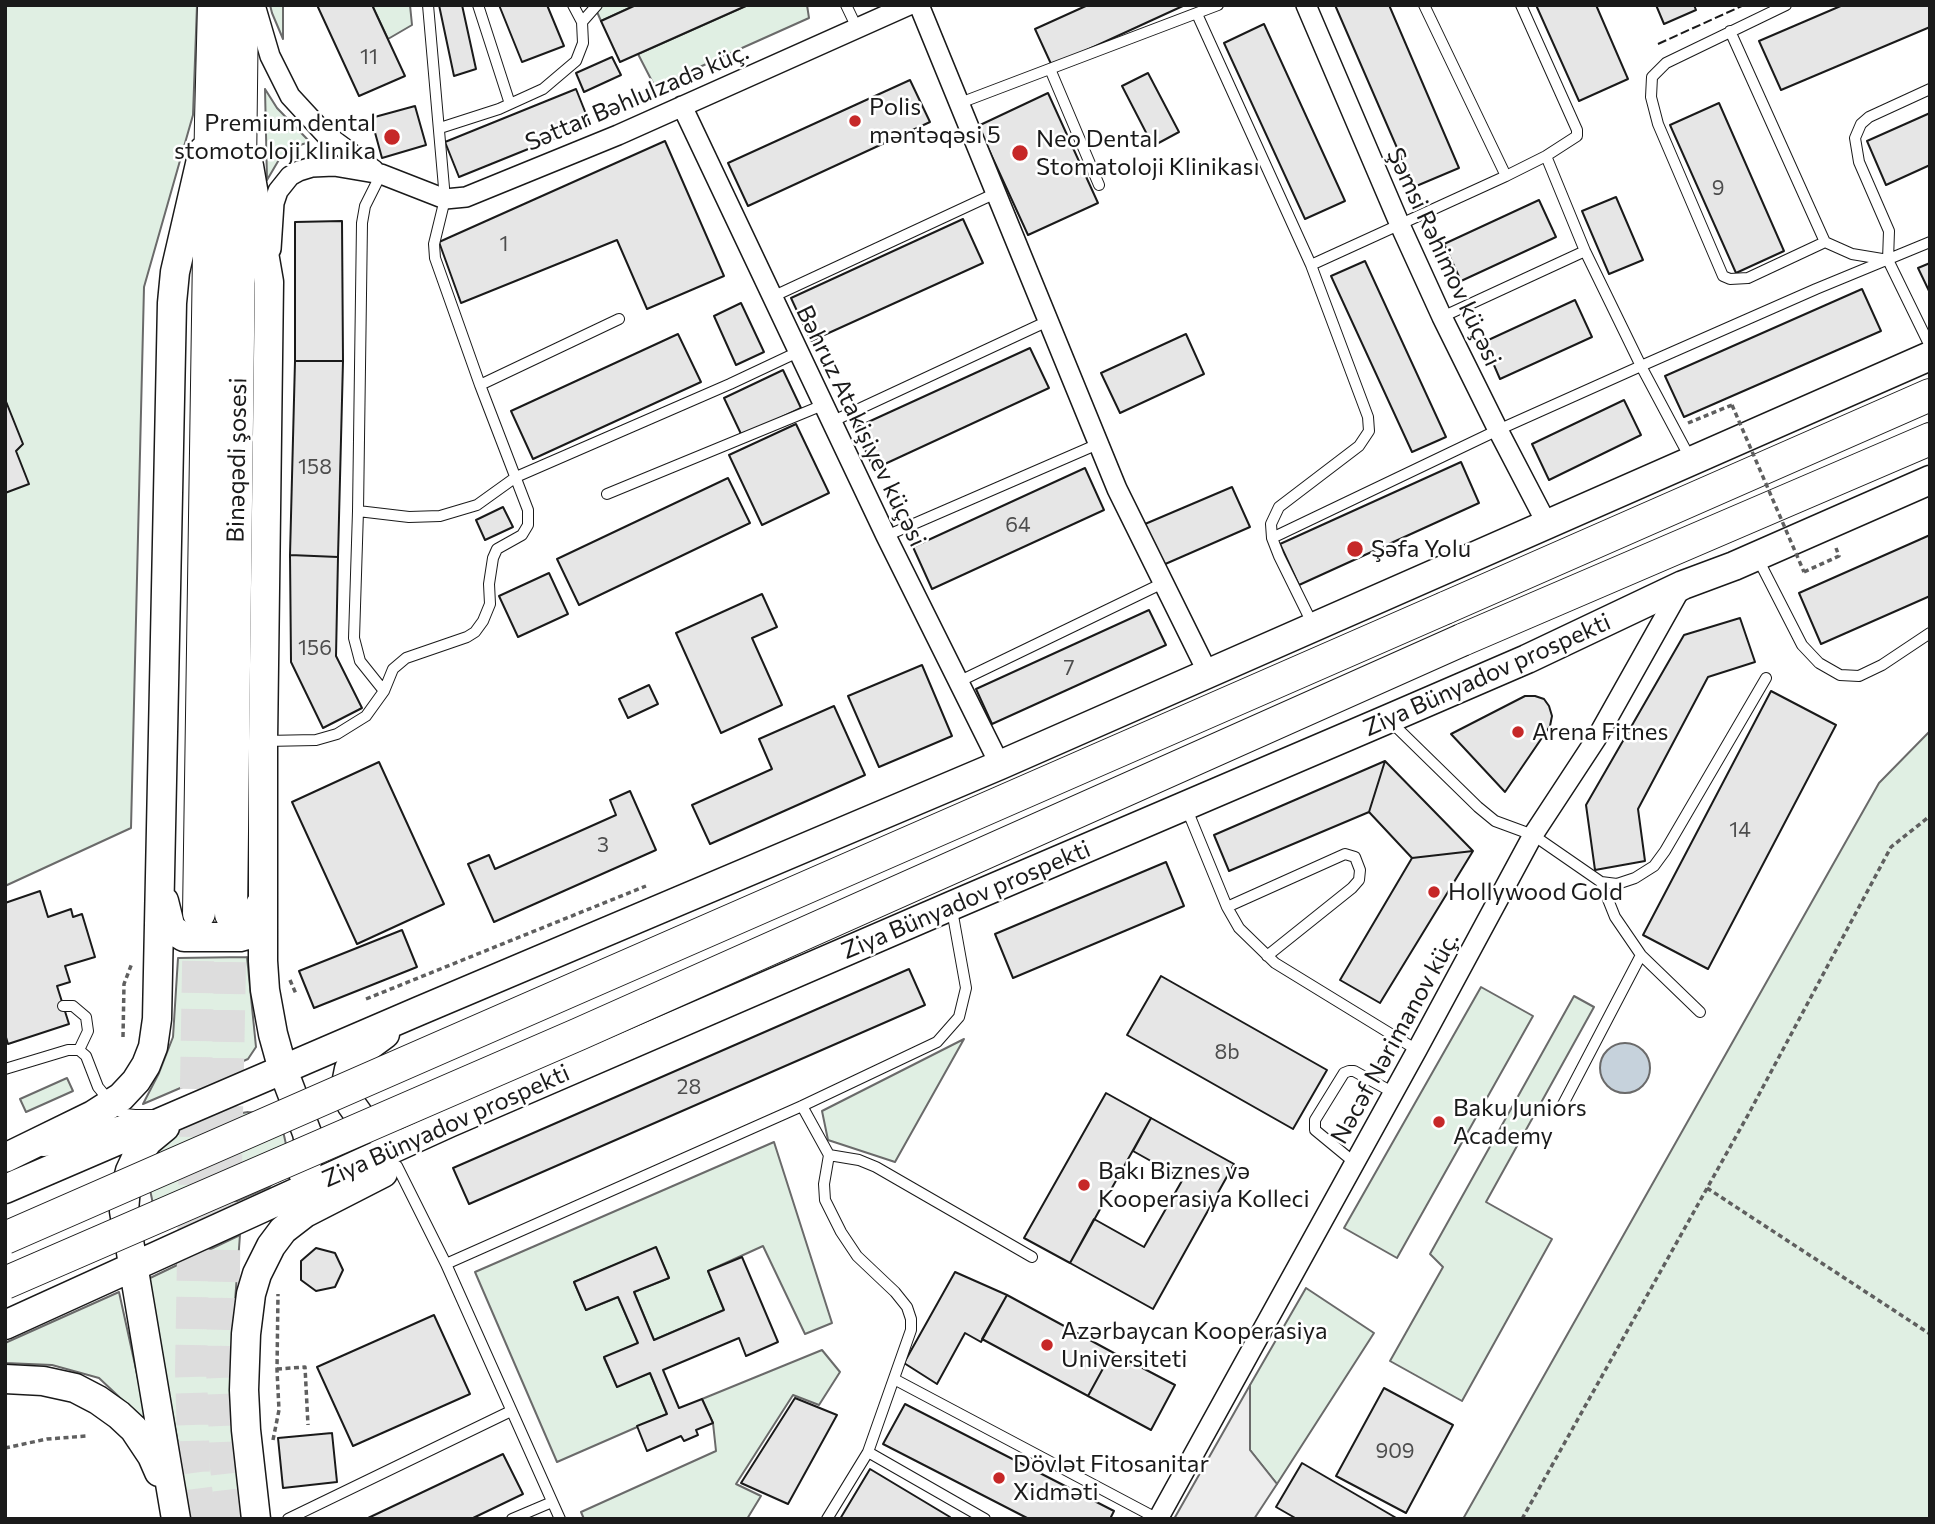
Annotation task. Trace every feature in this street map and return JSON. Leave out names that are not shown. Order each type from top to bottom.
[{"type":"main road","name":"Binəqədi şosesi","points":[[214,5],[226,123],[231,914]]},
{"type":"main road","name":"Binəqədi şosesi","points":[[199,913],[226,123],[242,5]]},
{"type":"main road","points":[[226,123],[269,282],[263,741],[265,990],[282,1069],[307,1133],[310,1149],[301,1172],[291,1184],[245,1217]]},
{"type":"main road","points":[[5,1158],[18,1144],[111,1105],[136,1081],[153,1046],[157,1019],[172,303],[177,260],[226,123]]},
{"type":"main road","points":[[5,1189],[1000,765],[1930,356]]},
{"type":"main road","points":[[5,1238],[1930,396]]},
{"type":"main road","name":"Ziya Bünyadov prospekti","points":[[5,1283],[579,1034],[1462,640],[1930,439]]},
{"type":"main road","name":"Ziya Bünyadov prospekti","points":[[5,1325],[449,1123],[1527,659],[1683,585],[1930,480]]},
{"type":"main road","points":[[160,881],[171,929],[184,937],[247,935],[257,924],[263,885]]},
{"type":"main road","points":[[419,1011],[362,1051],[349,1069],[346,1084],[351,1104],[373,1129],[413,1132],[449,1123]]},
{"type":"main road","points":[[176,1519],[124,1211],[130,1171],[137,1156],[149,1141],[189,1110],[220,1101],[262,1095],[291,1105],[301,1116]]},
{"type":"main road","points":[[256,1519],[248,1458],[244,1390],[246,1334],[251,1294],[257,1274],[271,1246],[283,1230],[305,1213],[397,1166],[449,1123]]},
{"type":"main road","points":[[130,1171],[134,1209],[144,1235],[161,1242],[201,1237]]},
{"type":"main road","points":[[5,1379],[43,1381],[75,1388],[119,1415],[139,1435],[152,1455],[176,1519]]},
{"type":"street","points":[[255,5],[270,56],[290,96],[326,134],[381,174]]},
{"type":"street","name":"Səttar Bəhlulzadə küç.","points":[[445,199],[466,197],[618,135],[909,5]]},
{"type":"street","points":[[919,5],[1117,489],[1208,673]]},
{"type":"street","name":"Şəmsi Rəhimov küçəsi","points":[[1306,5],[1441,317],[1547,524]]},
{"type":"street","name":"Bəhruz Atakişiyev küçəsi","points":[[682,106],[827,414],[1000,765]]},
{"type":"street","points":[[269,282],[274,203],[278,191],[290,176],[299,171],[312,167],[334,166],[381,174],[445,199]]},
{"type":"street","name":"Nəcəf Nərimanov küç.","points":[[1158,1519],[1394,1093],[1533,835],[1596,739],[1647,644],[1683,585]]},
{"type":"street","points":[[18,1144],[75,1139],[189,1110]]},
{"type":"lane","points":[[263,741],[316,740],[337,733],[366,716],[384,691],[393,669],[406,658],[475,632],[483,621],[489,604],[489,584],[496,549],[522,535],[528,525],[528,510],[435,258],[435,236],[445,199],[428,5]]},
{"type":"lane","points":[[478,5],[510,104]]},
{"type":"lane","points":[[440,128],[510,104],[543,89],[576,61],[583,43],[582,22],[573,5]]},
{"type":"lane","points":[[582,22],[597,5]]},
{"type":"lane","points":[[846,5],[857,28]]},
{"type":"lane","points":[[960,103],[1218,5]]},
{"type":"lane","points":[[1424,5],[1506,176]]},
{"type":"lane","points":[[1311,265],[1506,176],[1546,156],[1577,136],[1577,130],[1521,5]]},
{"type":"lane","points":[[1786,5],[1666,64],[1652,77],[1651,97],[1658,124],[1723,276],[1730,279],[1748,278],[1825,242]]},
{"type":"lane","points":[[1197,14],[1311,265],[1367,417],[1369,431],[1359,446],[1279,508],[1271,524],[1272,538],[1279,556],[1314,627]]},
{"type":"lane","points":[[1730,31],[1825,242],[1852,254],[1888,260]]},
{"type":"lane","points":[[1050,69],[1099,185]]},
{"type":"lane","points":[[1930,89],[1869,117],[1861,124],[1855,138],[1858,162],[1889,231],[1888,260],[1930,346]]},
{"type":"lane","points":[[1546,156],[1585,251],[1641,366],[1692,461]]},
{"type":"lane","points":[[381,174],[365,206],[362,223],[354,638],[360,661],[384,691]]},
{"type":"lane","points":[[772,297],[996,193]]},
{"type":"lane","points":[[1272,538],[1498,430],[1816,289],[1930,242]]},
{"type":"lane","points":[[1441,317],[1585,251]]},
{"type":"lane","points":[[480,385],[620,319]]},
{"type":"lane","points":[[607,494],[827,414],[1048,321]]},
{"type":"lane","points":[[358,511],[409,517],[440,516],[477,505],[516,477],[798,352]]},
{"type":"lane","points":[[886,536],[1098,444]]},
{"type":"lane","points":[[1756,556],[1802,645],[1819,663],[1840,675],[1859,676],[1882,665],[1930,633]]},
{"type":"lane","points":[[958,682],[1163,583]]},
{"type":"lane","points":[[1388,719],[1495,821],[1533,835],[1601,882],[1616,884],[1635,878],[1654,866],[1665,851],[1766,678]]},
{"type":"lane","points":[[1185,806],[1227,907],[1239,928],[1275,962],[1417,1050]]},
{"type":"lane","points":[[1227,907],[1345,854],[1355,857],[1360,870],[1359,880],[1352,888],[1267,956]]},
{"type":"lane","points":[[1601,882],[1615,916],[1641,955],[1700,1012]]},
{"type":"lane","points":[[446,1264],[802,1106],[937,1042],[959,1017],[967,988],[951,906]]},
{"type":"lane","points":[[1560,1111],[1641,955]]},
{"type":"lane","points":[[63,1006],[73,1006],[86,1017],[88,1031],[79,1050]]},
{"type":"lane","points":[[5,1069],[68,1050],[79,1050],[86,1056],[98,1087],[111,1105],[125,1114],[189,1110]]},
{"type":"lane","points":[[1355,1163],[1315,1130],[1315,1120],[1344,1073],[1349,1071],[1354,1070],[1394,1093]]},
{"type":"lane","points":[[802,1106],[830,1155],[824,1184],[825,1199],[841,1232],[857,1256],[901,1299],[911,1320],[911,1330],[868,1452],[827,1519]]},
{"type":"lane","points":[[830,1155],[859,1160],[876,1167],[1031,1257]]},
{"type":"lane","points":[[397,1166],[446,1264],[560,1519]]},
{"type":"lane","points":[[894,1379],[1158,1519]]},
{"type":"lane","points":[[288,1519],[511,1411]]},
{"type":"lane","points":[[868,1452],[985,1519]]},
{"type":"lane","points":[[512,1519],[552,1502]]},
{"type":"path","points":[[1691,422],[1732,405],[1804,572],[1839,555]]},
{"type":"path","points":[[1522,1519],[1707,1188],[1891,848],[1930,816]]},
{"type":"path","points":[[366,999],[407,982]]},
{"type":"path","points":[[123,1037],[124,984]]},
{"type":"path","points":[[1707,1188],[1930,1334]]},
{"type":"path","points":[[274,1451],[273,1437],[279,1410],[276,1322],[279,1284]]},
{"type":"path","points":[[277,1370],[305,1367],[308,1425]]},
{"type":"path","points":[[5,1448],[47,1439],[87,1436]]},
{"type":"green space","points":[[5,5],[197,5],[193,115],[144,287],[131,828],[5,886]]},
{"type":"green space","points":[[270,5],[283,5],[283,39],[272,13]]},
{"type":"green space","points":[[372,5],[410,5],[412,25],[388,39]]},
{"type":"green space","points":[[594,5],[636,5],[601,21]]},
{"type":"green space","points":[[748,5],[807,5],[809,18],[655,87],[638,54]]},
{"type":"green space","points":[[265,89],[277,108],[310,142],[293,147],[280,158],[267,180]]},
{"type":"green space","points":[[1930,731],[1930,1519],[1463,1519],[1879,783]]},
{"type":"green space","points":[[247,957],[256,1047],[248,1059],[143,1104],[173,1037],[178,958]]},
{"type":"green space","name":"Baku Juniors Academy","points":[[1481,987],[1533,1016],[1397,1258],[1344,1228]]},
{"type":"green space","points":[[1574,996],[1594,1007],[1486,1202],[1552,1239],[1462,1401],[1390,1361],[1443,1267],[1430,1254]]},
{"type":"green space","points":[[964,1039],[895,1162],[828,1140],[822,1111]]},
{"type":"green space","points":[[67,1078],[73,1091],[26,1112],[20,1099]]},
{"type":"green space","points":[[248,1112],[268,1114],[283,1131],[288,1153],[281,1176],[269,1187],[182,1223],[153,1204],[149,1185],[151,1164],[159,1150],[181,1131],[214,1118]]},
{"type":"green space","points":[[774,1142],[832,1323],[805,1334],[763,1246],[708,1271],[724,1310],[654,1340],[634,1292],[669,1278],[656,1248],[574,1282],[586,1310],[618,1297],[638,1343],[604,1358],[617,1386],[650,1373],[667,1414],[557,1462],[475,1272]]},
{"type":"green space","points":[[240,1235],[233,1328],[246,1519],[188,1519],[178,1444],[148,1279]]},
{"type":"green space","points":[[1306,1288],[1374,1333],[1277,1484],[1250,1450],[1250,1385]]},
{"type":"green space","points":[[119,1292],[148,1424],[99,1378],[52,1365],[5,1363],[5,1343]]},
{"type":"green space","points":[[822,1350],[840,1372],[819,1405],[793,1395],[736,1484],[761,1496],[747,1519],[584,1519],[581,1512],[716,1451],[713,1423],[702,1399]]},
{"type":"shaded area","points":[[1625,1043],[1643,1050],[1650,1068],[1643,1086],[1625,1093],[1607,1086],[1600,1068],[1607,1050]]},
{"type":"shaded area","points":[[1250,1385],[1250,1450],[1277,1484],[1254,1519],[1174,1519]]},
{"type":"building","points":[[317,5],[372,5],[405,76],[359,96]]},
{"type":"building","points":[[439,5],[462,5],[476,69],[454,76]]},
{"type":"building","points":[[499,5],[547,5],[564,46],[522,62]]},
{"type":"building","points":[[636,5],[748,5],[620,62],[601,21]]},
{"type":"building","points":[[1088,5],[1185,5],[1052,66],[1035,29]]},
{"type":"building","points":[[1335,5],[1389,5],[1459,168],[1414,187]]},
{"type":"building","points":[[1536,5],[1596,5],[1628,79],[1579,101]]},
{"type":"building","points":[[1656,5],[1694,5],[1696,10],[1664,24]]},
{"type":"building","points":[[1843,5],[1930,5],[1930,27],[1781,90],[1759,41]]},
{"type":"building","points":[[1264,24],[1345,201],[1305,219],[1224,43]]},
{"type":"building","points":[[612,57],[621,75],[584,92],[576,73]]},
{"type":"building","points":[[1148,73],[1179,132],[1153,146],[1122,86]]},
{"type":"building","points":[[910,80],[930,122],[748,206],[728,163]]},
{"type":"building","points":[[576,89],[590,124],[459,177],[445,142]]},
{"type":"building","points":[[1048,93],[1098,203],[1028,235],[978,126]]},
{"type":"building","points":[[1719,103],[1784,251],[1736,273],[1670,125]]},
{"type":"building","points":[[415,106],[426,145],[382,158],[371,118]]},
{"type":"building","points":[[1930,113],[1930,165],[1886,185],[1867,141]]},
{"type":"building","points":[[665,141],[724,276],[647,309],[617,240],[461,303],[439,242]]},
{"type":"building","points":[[1616,197],[1643,260],[1609,274],[1582,211]]},
{"type":"building","points":[[1539,200],[1556,237],[1461,281],[1444,244]]},
{"type":"building","points":[[963,219],[983,263],[811,341],[791,298]]},
{"type":"building","points":[[342,221],[343,361],[295,361],[295,222]]},
{"type":"building","points":[[1365,261],[1446,437],[1412,452],[1331,276]]},
{"type":"building","points":[[1930,263],[1930,293],[1918,268]]},
{"type":"building","points":[[1862,289],[1881,331],[1684,417],[1665,376]]},
{"type":"building","points":[[1575,300],[1592,337],[1500,379],[1484,342]]},
{"type":"building","points":[[741,303],[764,352],[736,365],[714,316]]},
{"type":"building","points":[[678,334],[701,382],[533,459],[511,411]]},
{"type":"building","points":[[1186,334],[1204,374],[1120,413],[1101,373]]},
{"type":"building","points":[[1030,348],[1049,388],[874,469],[855,428]]},
{"type":"building","points":[[295,361],[343,361],[338,557],[290,555]]},
{"type":"building","points":[[783,370],[801,408],[742,436],[724,398]]},
{"type":"building","points":[[5,399],[23,444],[16,451],[29,484],[5,493]]},
{"type":"building","points":[[1624,400],[1641,435],[1549,480],[1532,444]]},
{"type":"building","points":[[796,424],[829,493],[762,525],[729,455]]},
{"type":"building","points":[[1461,462],[1479,503],[1299,585],[1280,544]]},
{"type":"building","points":[[1085,468],[1104,510],[932,589],[913,547]]},
{"type":"building","points":[[728,478],[750,523],[579,605],[557,559]]},
{"type":"building","points":[[1232,487],[1250,527],[1163,565],[1145,524]]},
{"type":"building","points":[[503,507],[513,527],[485,540],[476,520]]},
{"type":"building","points":[[1930,535],[1930,596],[1821,644],[1799,593]]},
{"type":"building","points":[[290,555],[338,557],[336,656],[362,708],[323,728],[291,662]]},
{"type":"building","points":[[549,573],[568,614],[518,637],[499,596]]},
{"type":"building","points":[[762,594],[777,627],[752,638],[782,705],[721,733],[676,633]]},
{"type":"building","points":[[1149,610],[1166,645],[992,724],[976,689]]},
{"type":"building","points":[[1740,618],[1755,662],[1708,677],[1638,809],[1645,861],[1595,870],[1586,805],[1684,635]]},
{"type":"building","points":[[922,665],[952,736],[879,767],[848,696]]},
{"type":"building","points":[[649,685],[658,704],[628,718],[619,699]]},
{"type":"building","points":[[1771,691],[1836,725],[1708,969],[1643,935]]},
{"type":"building","points":[[1525,696],[1544,699],[1552,716],[1550,726],[1505,792],[1451,734]]},
{"type":"building","points":[[834,706],[865,775],[710,844],[692,805],[772,769],[759,739]]},
{"type":"building","points":[[1385,761],[1369,812],[1229,871],[1214,835]]},
{"type":"building","points":[[1385,761],[1473,851],[1412,858],[1369,812]]},
{"type":"building","points":[[379,762],[444,904],[357,944],[292,802]]},
{"type":"building","points":[[630,791],[656,850],[494,922],[468,864],[489,855],[495,869],[616,815],[610,800]]},
{"type":"building","points":[[1473,851],[1380,1003],[1340,980],[1412,858]]},
{"type":"building","points":[[1166,862],[1184,906],[1013,978],[995,934]]},
{"type":"building","points":[[40,891],[48,917],[71,909],[73,917],[82,914],[95,957],[65,966],[70,982],[57,986],[69,1024],[8,1044],[5,1034],[5,903]]},
{"type":"building","points":[[402,930],[417,967],[314,1008],[299,971]]},
{"type":"building","points":[[909,969],[925,1005],[469,1204],[453,1168]]},
{"type":"building","points":[[1161,976],[1327,1070],[1293,1129],[1127,1035]]},
{"type":"building","name":"Bakı Biznes və Kooperasiya Kolleci","points":[[1106,1093],[1151,1118],[1070,1263],[1024,1238]]},
{"type":"building","points":[[1151,1118],[1234,1164],[1153,1309],[1070,1263],[1094,1219],[1144,1247],[1183,1179],[1133,1151]]},
{"type":"building","points":[[656,1247],[669,1278],[634,1292],[654,1340],[724,1310],[708,1271],[742,1257],[778,1342],[746,1356],[739,1338],[663,1370],[679,1408],[702,1399],[713,1423],[696,1430],[698,1435],[684,1441],[681,1436],[647,1451],[637,1426],[667,1414],[650,1373],[617,1387],[604,1357],[638,1343],[618,1297],[586,1310],[574,1282]]},
{"type":"building","points":[[316,1248],[335,1253],[343,1270],[335,1287],[316,1291],[301,1280],[301,1261]]},
{"type":"building","points":[[955,1272],[1007,1295],[981,1342],[965,1333],[937,1384],[904,1363]]},
{"type":"building","name":"Azərbaycan Kooperasiya Universiteti","points":[[1007,1295],[1112,1352],[1088,1396],[982,1339]]},
{"type":"building","points":[[434,1315],[470,1394],[353,1446],[317,1367]]},
{"type":"building","points":[[1112,1352],[1175,1385],[1151,1430],[1088,1396]]},
{"type":"building","points":[[1384,1388],[1453,1425],[1406,1513],[1336,1476]]},
{"type":"building","points":[[795,1398],[837,1415],[788,1504],[741,1483]]},
{"type":"building","name":"Dövlət Fitosanitar Xidməti","points":[[905,1404],[1114,1511],[1110,1519],[1029,1519],[883,1444]]},
{"type":"building","points":[[332,1433],[337,1482],[283,1488],[278,1438]]},
{"type":"building","points":[[503,1454],[523,1494],[471,1519],[366,1519]]},
{"type":"building","points":[[1302,1463],[1398,1519],[1297,1519],[1276,1507]]},
{"type":"building","points":[[870,1469],[950,1517],[949,1519],[840,1519]]},
{"type":"tunnel","points":[[199,913],[191,1371],[194,1472],[200,1519]]},
{"type":"tunnel","points":[[231,914],[222,1369],[226,1467],[232,1519]]},
{"type":"fence","points":[[1658,44],[1744,5]]},
{"type":"place","name":"Polis məntəqəsi 5","points":[[855,121]]},
{"type":"place","name":"Premium dental stomotoloji klinika","points":[[392,137]]},
{"type":"place","name":"Neo Dental Stomatoloji Klinikası","points":[[1020,153]]},
{"type":"place","name":"Şəfa Yolu","points":[[1355,549]]},
{"type":"place","name":"Arena Fitnes","points":[[1518,732]]},
{"type":"place","name":"Hollywood Gold","points":[[1434,892]]},
{"type":"place","name":"Baku Juniors Academy","points":[[1439,1122]]},
{"type":"place","name":"Bakı Biznes və Kooperasiya Kolleci","points":[[1084,1185]]},
{"type":"place","name":"Azərbaycan Kooperasiya Universiteti","points":[[1047,1345]]},
{"type":"place","name":"Dövlət Fitosanitar Xidməti","points":[[999,1478]]}]
